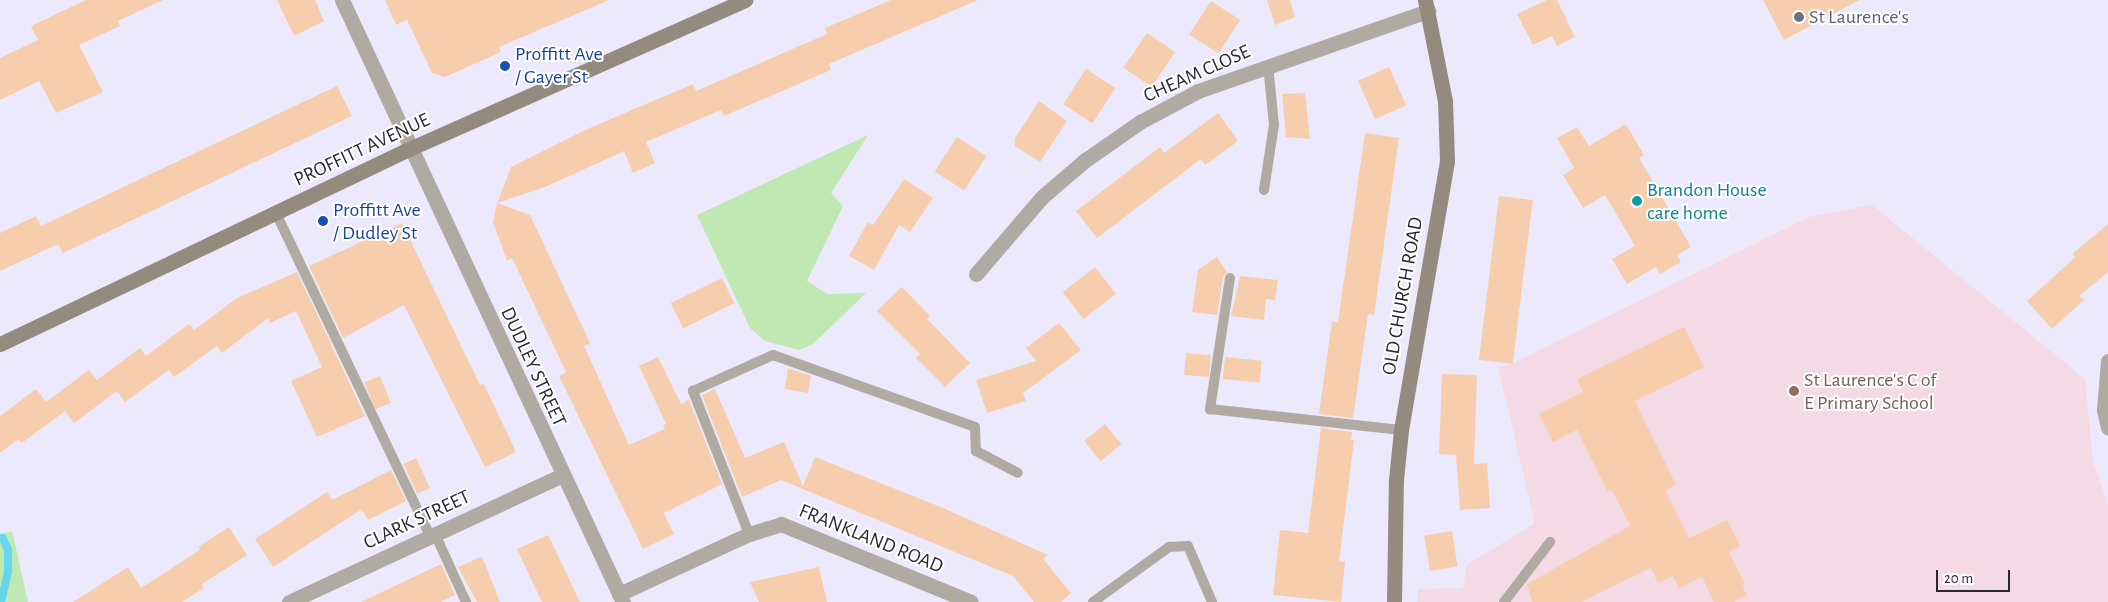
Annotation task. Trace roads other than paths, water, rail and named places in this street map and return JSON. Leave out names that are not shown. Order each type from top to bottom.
[{"type":"street","name":"DUDLEY STREET","points":[[342,0],[409,148],[621,598]]},
{"type":"street","name":"PROFFITT AVENUE","points":[[0,344],[409,148],[746,0]]},
{"type":"street","name":"CHEAM CLOSE","points":[[976,274],[1042,197],[1084,161],[1140,122],[1198,91],[1427,6]]},
{"type":"street","name":"OLD CHURCH ROAD","points":[[1394,602],[1396,480],[1401,430],[1447,161],[1445,102],[1427,6]]},
{"type":"street","points":[[2108,361],[2104,410],[2108,428]]},
{"type":"street","name":"CLARK STREET","points":[[289,602],[562,475]]},
{"type":"street","name":"FRANKLAND ROAD","points":[[621,598],[749,534],[772,526],[789,525],[971,602]]},
{"type":"lane","points":[[1264,190],[1274,125],[1268,65]]},
{"type":"lane","points":[[276,213],[466,602]]},
{"type":"lane","points":[[1230,278],[1210,409],[1401,430]]},
{"type":"lane","points":[[749,534],[694,391],[773,354],[975,427],[976,451],[1018,473]]},
{"type":"lane","points":[[1504,602],[1550,542]]},
{"type":"lane","points":[[1093,602],[1169,547],[1188,546],[1212,602]]},
{"type":"waterway","points":[[1,602],[8,571],[8,550],[3,538]]},
{"type":"place","name":"St Laurence's","points":[[1799,17]]},
{"type":"place","name":"Proffitt Ave / Gayer St","points":[[505,66]]},
{"type":"place","name":"Brandon House care home","points":[[1637,201]]},
{"type":"place","name":"Proffitt Ave / Dudley St","points":[[323,221]]},
{"type":"place","name":"St Laurence's C of E Primary School","points":[[1794,391]]}]
